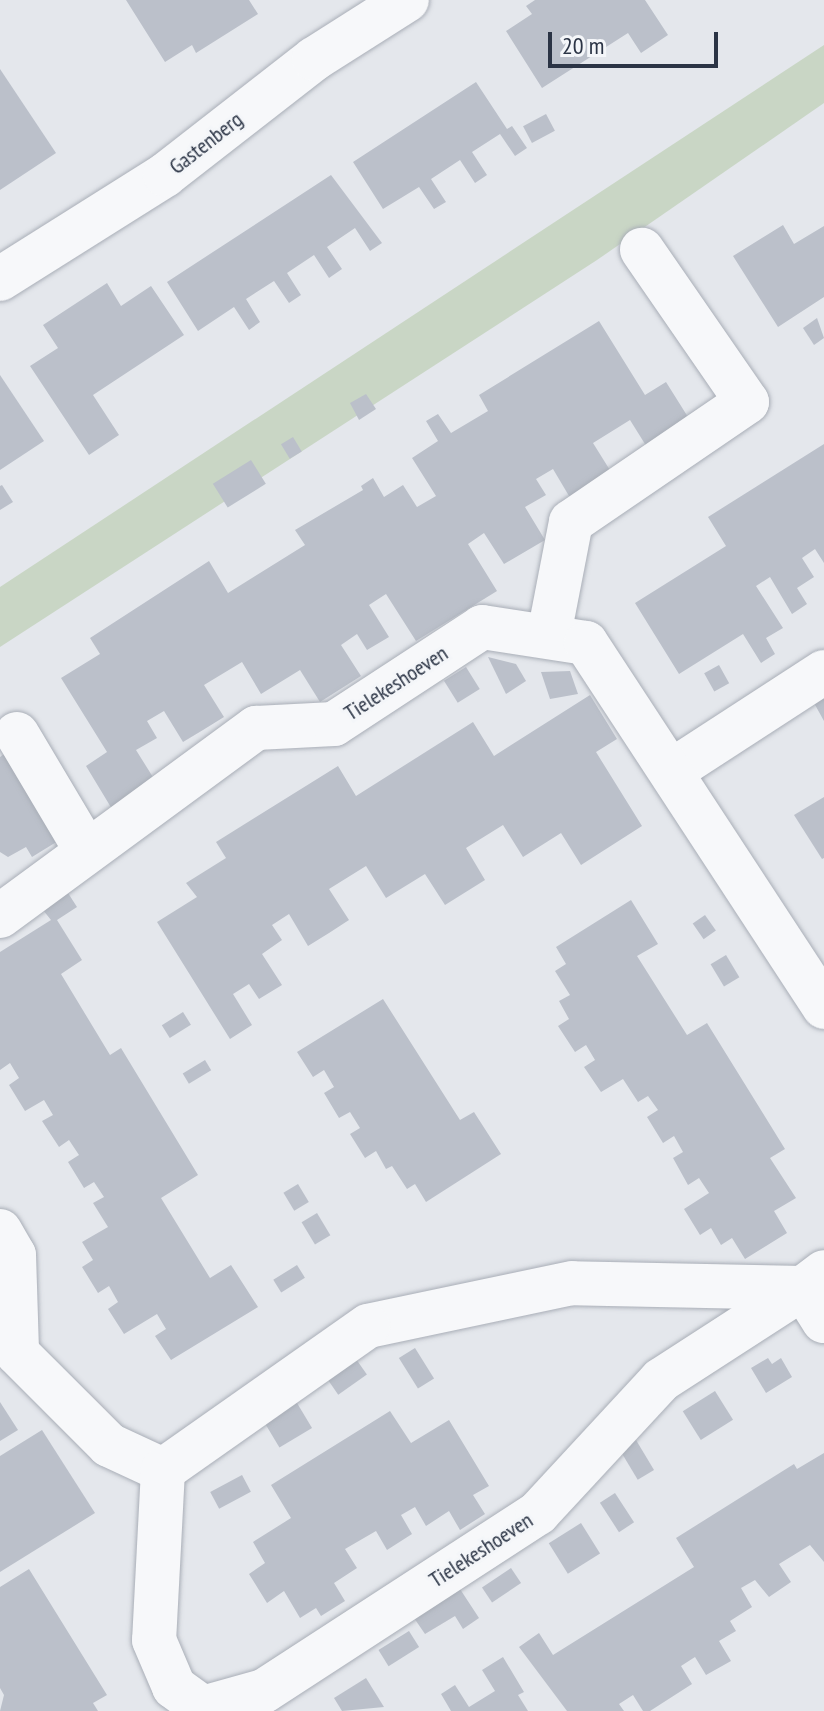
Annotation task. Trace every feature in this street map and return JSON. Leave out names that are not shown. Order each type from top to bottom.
[{"type":"street","name":"Gastenberg","points":[[0,279],[165,175],[314,59],[407,0]]},
{"type":"street","points":[[549,635],[571,522],[747,402],[642,250]]},
{"type":"street","name":"Tielekeshoeven","points":[[0,916],[256,728],[334,724],[482,627],[586,643],[673,770],[824,1007]]},
{"type":"street","points":[[673,770],[824,672]]},
{"type":"street","points":[[17,734],[86,850]]},
{"type":"street","points":[[0,1231],[14,1255],[17,1353],[109,1445],[163,1470]]},
{"type":"street","name":"Tielekeshoeven","points":[[572,1283],[817,1294],[661,1380],[538,1513],[264,1691],[203,1709],[174,1687],[154,1640],[163,1470],[368,1326],[572,1283]]},
{"type":"green space","points":[[824,45],[824,103],[597,260],[0,647],[0,587]]},
{"type":"building","points":[[126,0],[249,0],[258,14],[196,53],[192,45],[165,62]]},
{"type":"building","points":[[535,0],[645,0],[668,35],[641,53],[628,33],[542,88],[506,31],[532,14],[526,6]]},
{"type":"building","points":[[0,69],[56,153],[0,190]]},
{"type":"building","points":[[476,82],[507,129],[512,126],[527,148],[515,156],[500,134],[472,152],[487,175],[475,183],[460,160],[431,179],[446,202],[434,209],[419,187],[383,209],[353,162]]},
{"type":"building","points":[[546,114],[555,131],[532,143],[523,126]]},
{"type":"building","points":[[331,175],[382,243],[370,251],[355,228],[327,247],[342,269],[329,278],[314,255],[287,273],[301,295],[289,303],[274,281],[246,299],[260,322],[249,330],[234,307],[198,331],[167,282]]},
{"type":"building","points":[[783,225],[794,244],[824,226],[824,297],[778,327],[733,256]]},
{"type":"building","points":[[107,283],[121,306],[151,286],[184,335],[93,395],[119,435],[89,455],[30,366],[58,348],[43,325]]},
{"type":"building","points":[[817,318],[824,338],[814,345],[803,328]]},
{"type":"building","points":[[599,321],[645,395],[666,382],[693,425],[650,452],[630,420],[593,443],[613,475],[572,501],[553,469],[536,479],[546,495],[525,507],[545,540],[504,564],[484,533],[468,544],[497,591],[416,641],[386,594],[369,605],[389,637],[367,650],[357,634],[341,645],[361,676],[320,702],[300,670],[261,694],[242,662],[204,685],[224,717],[183,742],[164,711],[147,721],[157,738],[136,750],[156,782],[112,809],[86,766],[107,752],[61,678],[100,654],[90,638],[209,561],[228,593],[305,545],[295,530],[363,490],[361,486],[373,478],[384,497],[403,485],[417,507],[436,496],[412,458],[438,441],[426,421],[438,414],[451,433],[488,411],[479,395]]},
{"type":"building","points":[[0,375],[44,441],[0,470]]},
{"type":"building","points":[[366,394],[376,409],[359,420],[350,403]]},
{"type":"building","points":[[293,437],[302,452],[290,459],[281,444]]},
{"type":"building","points":[[824,444],[824,563],[815,549],[802,558],[814,577],[797,588],[807,604],[792,614],[770,577],[756,586],[783,628],[766,638],[775,654],[761,663],[743,634],[679,674],[635,603],[726,546],[708,517]]},
{"type":"building","points":[[251,460],[266,484],[228,508],[213,484]]},
{"type":"building","points":[[0,486],[13,502],[0,510]]},
{"type":"building","points":[[488,657],[516,664],[526,681],[506,694]]},
{"type":"building","points":[[719,665],[729,683],[714,692],[704,673]]},
{"type":"building","points":[[466,667],[480,689],[458,703],[444,681]]},
{"type":"building","points":[[570,671],[578,694],[550,699],[541,672]]},
{"type":"building","points":[[590,695],[617,739],[596,752],[642,826],[581,865],[561,833],[523,857],[503,825],[466,848],[485,880],[445,905],[425,874],[386,898],[366,866],[329,889],[349,920],[329,933],[308,946],[289,914],[272,925],[282,940],[262,954],[282,985],[259,999],[249,984],[233,994],[252,1025],[230,1039],[157,922],[197,897],[186,883],[226,858],[216,842],[338,766],[356,796],[473,722],[494,756]]},
{"type":"building","points":[[824,697],[824,721],[814,703]]},
{"type":"building","points":[[4,754],[58,841],[32,857],[26,847],[8,857],[0,852],[0,757]]},
{"type":"building","points":[[824,797],[824,858],[822,859],[794,815]]},
{"type":"building","points":[[68,893],[77,907],[57,920],[82,960],[61,974],[110,1055],[121,1048],[198,1175],[161,1198],[210,1278],[231,1265],[258,1307],[171,1360],[155,1336],[166,1329],[157,1314],[124,1334],[108,1309],[118,1302],[109,1286],[98,1293],[82,1267],[93,1260],[82,1242],[108,1227],[93,1203],[104,1197],[94,1182],[84,1188],[68,1162],[79,1155],[69,1140],[59,1147],[42,1121],[53,1115],[44,1100],[25,1111],[9,1085],[19,1078],[10,1063],[0,1070],[0,952],[51,920],[43,910]]},
{"type":"building","points":[[631,900],[658,944],[637,956],[687,1035],[707,1023],[785,1149],[770,1158],[796,1198],[774,1211],[787,1233],[745,1259],[732,1238],[721,1245],[711,1228],[700,1235],[684,1209],[709,1193],[699,1178],[688,1185],[673,1158],[683,1152],[674,1136],[663,1143],[647,1117],[658,1110],[648,1096],[638,1102],[623,1079],[601,1092],[584,1067],[595,1060],[586,1045],[575,1052],[558,1026],[569,1019],[559,1001],[570,995],[555,971],[566,964],[556,947]]},
{"type":"building","points":[[705,915],[716,931],[704,939],[693,924]]},
{"type":"building","points":[[726,955],[739,977],[724,987],[711,964]]},
{"type":"building","points":[[383,999],[460,1120],[474,1112],[501,1154],[426,1202],[415,1184],[407,1189],[392,1166],[386,1169],[376,1151],[365,1158],[350,1134],[360,1128],[350,1112],[339,1118],[324,1093],[334,1087],[324,1070],[313,1077],[297,1052]]},
{"type":"building","points":[[183,1012],[191,1025],[170,1038],[162,1025]]},
{"type":"building","points":[[205,1060],[211,1070],[189,1084],[183,1073]]},
{"type":"building","points":[[298,1184],[309,1202],[294,1211],[283,1193]]},
{"type":"building","points":[[317,1213],[330,1235],[315,1245],[302,1222]]},
{"type":"building","points":[[297,1265],[305,1278],[281,1293],[273,1280]]},
{"type":"building","points":[[415,1348],[434,1379],[418,1389],[399,1358]]},
{"type":"building","points":[[768,1358],[772,1364],[781,1358],[792,1377],[766,1393],[751,1368]]},
{"type":"building","points":[[356,1359],[367,1375],[338,1395],[327,1379]]},
{"type":"building","points":[[715,1391],[733,1420],[701,1440],[683,1411]]},
{"type":"building","points":[[294,1398],[312,1428],[279,1448],[261,1418]]},
{"type":"building","points":[[0,1402],[18,1430],[0,1441]]},
{"type":"building","points":[[390,1411],[411,1443],[449,1420],[489,1486],[473,1495],[485,1514],[460,1530],[449,1511],[426,1526],[415,1507],[401,1515],[412,1534],[387,1550],[376,1531],[345,1549],[357,1568],[334,1583],[345,1601],[321,1616],[316,1608],[300,1618],[284,1591],[267,1603],[249,1574],[265,1563],[253,1542],[291,1518],[271,1485]]},
{"type":"building","points":[[42,1430],[95,1513],[0,1572],[0,1456]]},
{"type":"building","points":[[636,1440],[654,1470],[638,1480],[620,1450]]},
{"type":"building","points":[[824,1453],[824,1562],[810,1545],[779,1564],[791,1582],[769,1597],[755,1580],[741,1588],[752,1607],[730,1621],[736,1631],[719,1641],[731,1661],[706,1675],[695,1657],[681,1666],[692,1684],[650,1711],[643,1711],[633,1695],[619,1704],[624,1711],[567,1711],[519,1647],[539,1633],[553,1655],[694,1567],[676,1538],[794,1464],[797,1469]]},
{"type":"building","points":[[242,1475],[251,1492],[219,1509],[210,1492]]},
{"type":"building","points":[[615,1493],[634,1522],[619,1532],[600,1503]]},
{"type":"building","points":[[581,1523],[600,1554],[568,1574],[549,1543]]},
{"type":"building","points":[[511,1568],[521,1583],[492,1602],[482,1588]]},
{"type":"building","points":[[29,1569],[107,1695],[93,1703],[98,1711],[0,1711],[4,1695],[0,1688],[0,1587]]},
{"type":"building","points":[[460,1589],[479,1618],[463,1629],[455,1616],[425,1634],[414,1618]]},
{"type":"building","points":[[409,1631],[419,1647],[389,1666],[378,1650]]},
{"type":"building","points":[[503,1657],[524,1692],[518,1695],[528,1711],[451,1711],[441,1694],[455,1685],[469,1707],[495,1691],[482,1670]]},
{"type":"building","points":[[366,1678],[384,1707],[342,1711],[334,1698]]}]
